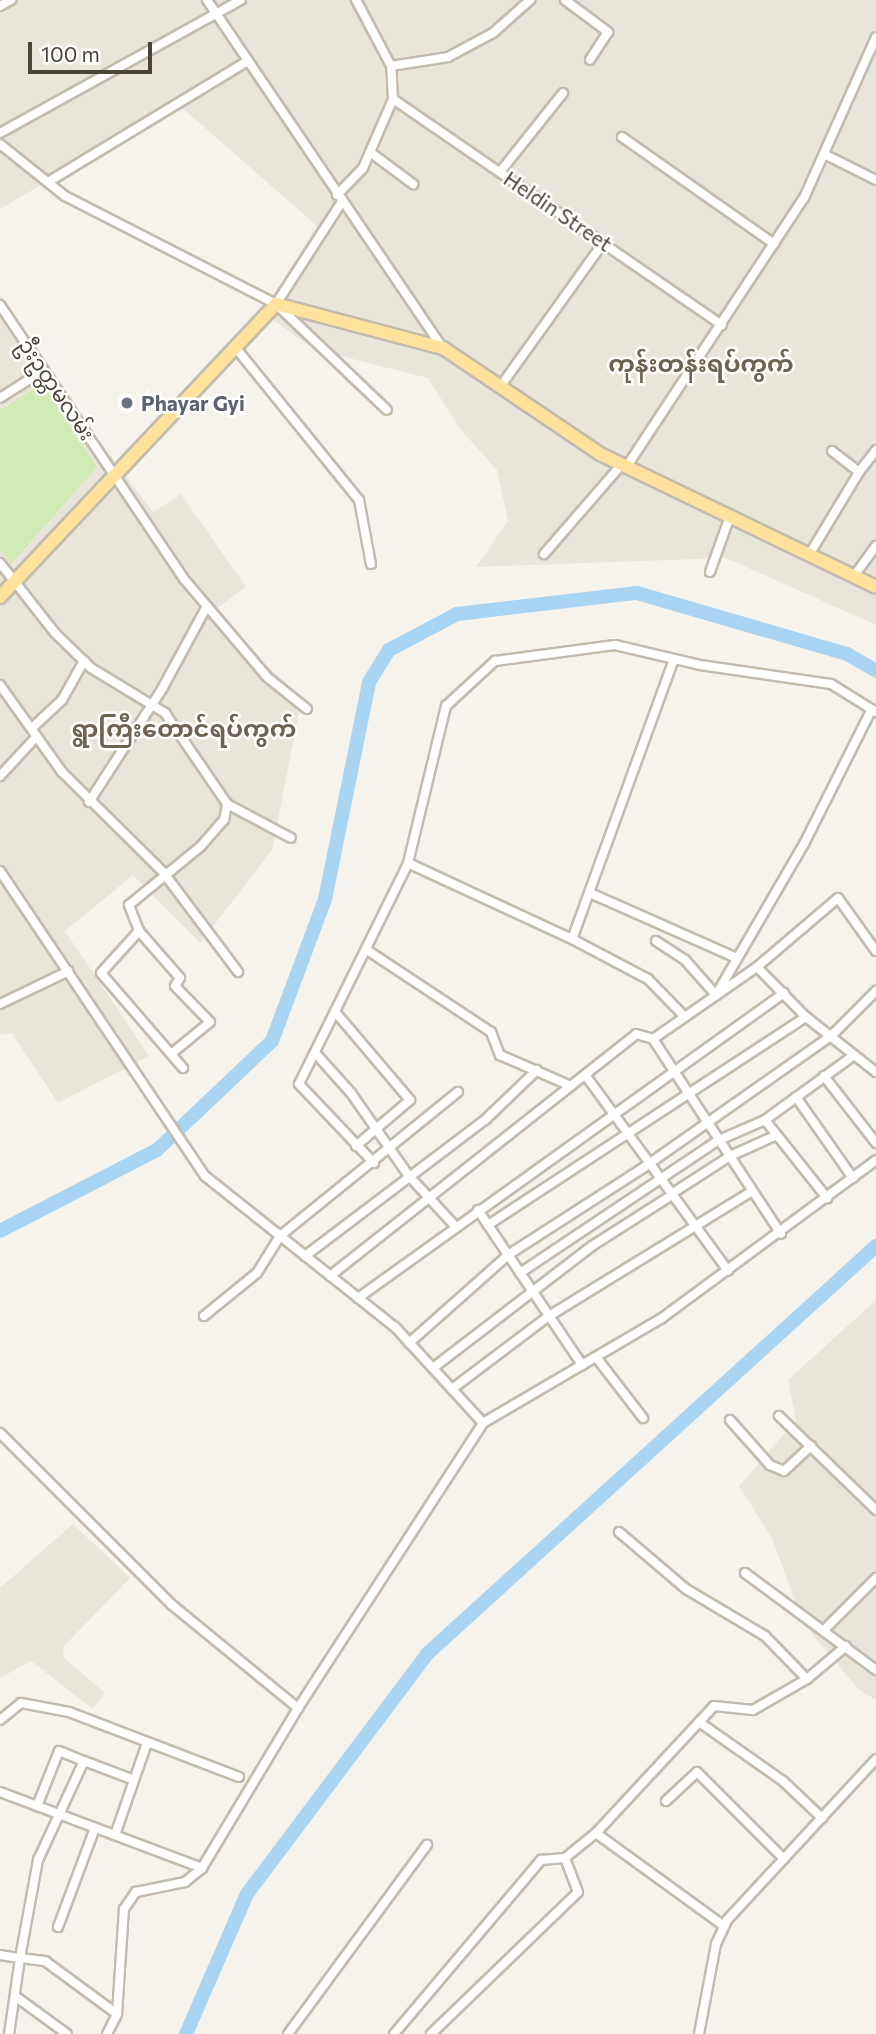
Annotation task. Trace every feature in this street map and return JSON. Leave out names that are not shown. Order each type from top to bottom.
[{"type":"main road","points":[[0,597],[113,473],[276,304],[443,348],[624,465],[876,587]]},
{"type":"street","points":[[0,6],[11,0]]},
{"type":"street","points":[[207,0],[339,199],[443,348]]},
{"type":"street","points":[[0,133],[241,0]]},
{"type":"street","points":[[276,304],[370,152],[393,99],[391,66],[356,0]]},
{"type":"street","points":[[391,66],[448,57],[493,33],[530,0]]},
{"type":"street","points":[[565,0],[608,32],[590,60]]},
{"type":"street","points":[[544,554],[624,465],[722,325],[774,244],[824,154],[876,37]]},
{"type":"street","points":[[48,182],[248,61]]},
{"type":"street","points":[[500,172],[563,93]]},
{"type":"street","name":"Heldin Street","points":[[393,99],[722,325]]},
{"type":"street","points":[[622,137],[774,244]]},
{"type":"street","points":[[0,144],[48,182],[276,304],[387,410]]},
{"type":"street","points":[[370,152],[413,184]]},
{"type":"street","points":[[824,154],[876,180]]},
{"type":"street","points":[[500,387],[604,242]]},
{"type":"street","name":"ဦးဥတ္တမလမ်း","points":[[0,305],[207,606],[267,677],[307,709]]},
{"type":"street","points":[[235,347],[359,500],[371,564]]},
{"type":"street","points":[[0,398],[44,370]]},
{"type":"street","points":[[809,555],[859,472],[876,450]]},
{"type":"street","points":[[832,451],[859,472]]},
{"type":"street","points":[[710,572],[730,516]]},
{"type":"street","points":[[855,576],[876,546]]},
{"type":"street","points":[[0,563],[14,584],[84,661],[152,702],[165,713],[227,804],[291,838]]},
{"type":"street","points":[[89,802],[152,702],[207,606]]},
{"type":"street","points":[[374,1163],[299,1084],[317,1055],[408,863],[446,706],[495,661],[615,645],[674,659],[831,684],[874,711],[804,844],[716,995]]},
{"type":"street","points":[[572,939],[674,659]]},
{"type":"street","points":[[32,728],[62,700],[84,661]]},
{"type":"street","points":[[0,685],[89,802],[163,872],[238,972]]},
{"type":"street","points":[[0,776],[37,736]]},
{"type":"street","points":[[171,1054],[210,1022],[175,986],[180,978],[139,931],[129,905],[163,872],[201,846],[225,820],[227,804]]},
{"type":"street","points":[[408,863],[572,939],[648,979],[685,1017]]},
{"type":"street","points":[[0,871],[69,971],[130,1069],[205,1176],[358,1298],[409,1343],[483,1423]]},
{"type":"street","points":[[590,893],[737,958]]},
{"type":"street","points":[[653,1039],[757,967],[838,898],[876,951]]},
{"type":"street","points":[[139,931],[101,973],[183,1068]]},
{"type":"street","points":[[656,941],[685,960],[716,995]]},
{"type":"street","points":[[367,950],[491,1032],[499,1055],[571,1086]]},
{"type":"street","points":[[757,967],[806,1017],[876,1072]]},
{"type":"street","points":[[0,1004],[69,971]]},
{"type":"street","points":[[409,1343],[508,1255],[650,1163],[831,1036],[876,991]]},
{"type":"street","points":[[358,1298],[784,993]]},
{"type":"street","points":[[337,1014],[410,1100],[356,1146]]},
{"type":"street","points":[[488,1225],[806,1017]]},
{"type":"street","points":[[330,1276],[636,1034],[653,1039],[781,1234]]},
{"type":"street","points":[[317,1055],[408,1176],[455,1226]]},
{"type":"street","points":[[520,1273],[719,1140],[765,1121],[854,1055]]},
{"type":"street","points":[[306,1256],[485,1120],[537,1070]]},
{"type":"street","points":[[586,1076],[674,1193],[728,1271]]},
{"type":"street","points":[[824,1076],[876,1143]]},
{"type":"street","points":[[204,1315],[257,1273],[280,1236],[374,1163],[458,1092]]},
{"type":"street","points":[[796,1097],[853,1178]]},
{"type":"street","points":[[765,1121],[827,1198]]},
{"type":"street","points":[[433,1368],[592,1246],[730,1156],[777,1135]]},
{"type":"street","points":[[107,2034],[117,2014],[124,1909],[136,1892],[185,1882],[202,1868],[298,1709],[483,1423],[596,1357],[728,1271],[781,1234],[876,1160]]},
{"type":"street","points":[[452,1390],[549,1316],[752,1191]]},
{"type":"street","points":[[478,1210],[582,1365]]},
{"type":"street","points":[[596,1357],[643,1418]]},
{"type":"street","points":[[779,1416],[876,1510]]},
{"type":"street","points":[[730,1420],[770,1465],[784,1471],[811,1446]]},
{"type":"street","points":[[0,1433],[173,1605],[298,1709]]},
{"type":"street","points":[[619,1532],[686,1589],[765,1636],[807,1679]]},
{"type":"street","points":[[745,1573],[825,1629],[876,1670]]},
{"type":"street","points":[[825,1629],[876,1578]]},
{"type":"street","points":[[394,2034],[541,1860],[565,1857],[596,1833],[714,1706],[753,1710],[807,1679],[846,1646]]},
{"type":"street","points":[[0,1720],[20,1703],[69,1712],[239,1777]]},
{"type":"street","points":[[699,1722],[783,1781],[822,1818]]},
{"type":"street","points":[[115,1835],[147,1742]]},
{"type":"street","points":[[37,1806],[59,1751],[134,1780]]},
{"type":"street","points":[[9,2034],[38,1860],[85,1761]]},
{"type":"street","points":[[699,2034],[716,1944],[724,1926],[874,1764]]},
{"type":"street","points":[[666,1801],[697,1772],[784,1859]]},
{"type":"street","points":[[0,1792],[202,1868]]},
{"type":"street","points":[[58,1927],[95,1828]]},
{"type":"street","points":[[596,1833],[724,1926]]},
{"type":"street","points":[[288,2034],[427,1845]]},
{"type":"street","points":[[431,2034],[578,1892],[565,1857]]},
{"type":"street","points":[[0,1955],[45,1961],[117,2014]]},
{"type":"street","points":[[15,1996],[54,2031],[67,2034]]},
{"type":"shaded area","points":[[0,0],[876,0],[876,625],[726,558],[476,567],[508,521],[497,470],[460,429],[428,378],[313,349],[263,312],[317,226],[179,105],[0,209]]},
{"type":"shaded area","points":[[0,294],[55,382],[153,512],[181,494],[246,587],[216,609],[259,659],[302,697],[272,850],[200,943],[133,875],[65,931],[149,1056],[58,1103],[12,1033],[0,1035]]},
{"type":"shaded area","points":[[876,1300],[876,1700],[858,1689],[803,1623],[772,1538],[739,1486],[796,1420],[788,1380]]},
{"type":"shaded area","points":[[73,1524],[130,1578],[64,1646],[63,1657],[105,1693],[93,1709],[31,1661],[0,1678],[0,1588]]},
{"type":"green space","points":[[42,383],[97,467],[11,564],[0,549],[0,410]]},
{"type":"waterway","points":[[0,1231],[157,1150],[272,1041],[325,899],[369,682],[389,650],[457,614],[637,593],[847,654],[876,671]]},
{"type":"waterway","points":[[186,2034],[247,1894],[427,1654],[876,1246]]},
{"type":"place","name":"Phayar Gyi","points":[[127,403]]},
{"type":"district","name":"ကုန်းတန်းရပ်ကွက်","points":[[701,363]]},
{"type":"district","name":"ရွာကြီးတောင်ရပ်ကွက်","points":[[184,728]]}]
